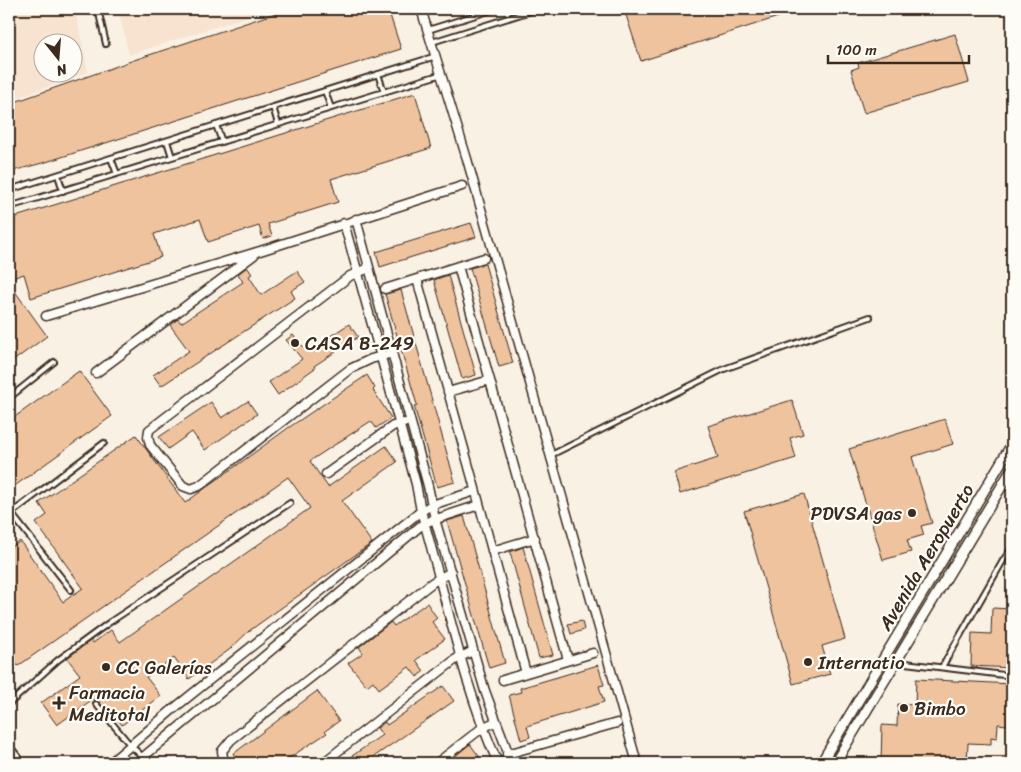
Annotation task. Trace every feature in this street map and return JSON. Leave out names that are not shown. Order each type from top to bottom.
[{"type":"street","points":[[421,9],[467,159],[637,763]]},
{"type":"street","points":[[46,316],[260,251],[462,186]]},
{"type":"street","points":[[356,219],[411,420],[435,518],[452,572],[473,652],[495,722],[512,763]]},
{"type":"street","points":[[344,223],[400,424],[424,523],[471,695],[482,728],[498,763]]},
{"type":"street","points":[[96,373],[260,251]]},
{"type":"street","points":[[385,289],[484,258]]},
{"type":"street","points":[[458,266],[568,660]]},
{"type":"street","points":[[369,268],[350,276],[149,430],[150,445],[182,486],[191,489],[199,486],[350,369],[380,356],[393,353]]},
{"type":"street","points":[[418,279],[478,505],[526,673]]},
{"type":"street","points":[[448,392],[490,380]]},
{"type":"street","points":[[326,474],[393,426],[411,420]]},
{"type":"street","name":"Avenida Aeropuerto","points":[[828,762],[884,659],[1012,444]]},
{"type":"street","name":"Avenida Aeropuerto","points":[[828,762],[897,662],[1012,469]]},
{"type":"street","points":[[110,763],[172,710],[421,511],[432,505],[475,491]]},
{"type":"street","points":[[136,763],[424,523],[478,505]]},
{"type":"street","points":[[492,551],[535,538]]},
{"type":"street","points":[[224,763],[222,750],[230,740],[440,577],[452,572]]},
{"type":"street","points":[[323,763],[460,656],[473,652]]},
{"type":"street","points":[[503,680],[593,653]]},
{"type":"street","points":[[471,695],[485,691]]},
{"type":"street","points":[[438,763],[482,728],[495,722]]},
{"type":"street","points":[[507,754],[617,723]]},
{"type":"lane","points":[[98,9],[106,44]]},
{"type":"lane","points":[[427,30],[495,9]]},
{"type":"lane","points":[[431,42],[526,10],[537,9]]},
{"type":"lane","points":[[487,11],[490,23]]},
{"type":"lane","points":[[9,190],[436,56]]},
{"type":"lane","points":[[378,74],[384,92]]},
{"type":"lane","points":[[9,207],[442,74]]},
{"type":"lane","points":[[325,91],[331,108]]},
{"type":"lane","points":[[273,108],[278,124]]},
{"type":"lane","points":[[216,125],[222,142]]},
{"type":"lane","points":[[167,141],[172,157]]},
{"type":"lane","points":[[111,158],[117,174]]},
{"type":"lane","points":[[58,175],[63,190]]},
{"type":"lane","points":[[551,455],[724,369],[870,316]]},
{"type":"lane","points":[[9,398],[54,362]]},
{"type":"lane","points":[[71,590],[10,514],[104,443]]},
{"type":"lane","points":[[9,704],[58,660],[110,622],[290,503]]},
{"type":"lane","points":[[942,667],[1012,548]]},
{"type":"lane","points":[[884,659],[1012,676]]},
{"type":"lane","points":[[96,704],[143,758]]},
{"type":"lane","points":[[9,745],[23,763]]},
{"type":"shaded area","points":[[9,9],[75,9],[80,32],[32,32],[32,82],[61,82],[9,101]]},
{"type":"shaded area","points":[[118,9],[270,9],[129,55]]},
{"type":"shaded area","points":[[82,43],[88,72],[82,74]]},
{"type":"building","points":[[288,9],[388,9],[401,49],[46,162],[9,172],[9,104],[72,82],[82,82],[82,78]]},
{"type":"building","points":[[624,9],[800,9],[800,10],[641,61]]},
{"type":"building","points":[[955,34],[969,82],[864,113],[851,70],[859,67],[858,63]]},
{"type":"building","points":[[415,93],[431,148],[331,179],[338,202],[268,224],[272,236],[263,239],[259,226],[208,242],[200,219],[154,234],[161,257],[31,298],[24,274],[9,279],[9,219]]},
{"type":"building","points":[[471,223],[476,237],[380,267],[376,252]]},
{"type":"building","points":[[485,264],[513,363],[499,367],[470,268]]},
{"type":"building","points":[[247,267],[252,274],[249,276],[261,295],[297,271],[305,282],[291,291],[295,298],[161,386],[153,375],[189,351],[170,325],[178,319],[181,323],[243,282],[238,274]]},
{"type":"building","points":[[448,275],[476,375],[462,379],[434,280]]},
{"type":"building","points":[[9,283],[47,336],[9,364]]},
{"type":"building","points":[[401,290],[455,482],[437,487],[414,406],[417,405],[385,294]]},
{"type":"building","points":[[349,324],[358,337],[314,366],[315,368],[278,395],[269,382],[302,359],[286,340],[293,335],[307,351]]},
{"type":"building","points":[[79,371],[112,416],[9,490],[9,421]]},
{"type":"building","points":[[367,375],[375,388],[373,390],[391,418],[376,428],[371,421],[310,461],[328,487],[386,446],[397,462],[342,501],[372,543],[249,631],[229,650],[189,679],[174,658],[146,677],[161,696],[122,725],[116,717],[114,719],[99,702],[93,699],[57,725],[41,703],[80,675],[67,658],[91,640],[93,643],[111,630],[120,642],[310,508],[288,477],[18,666],[9,654],[9,549],[20,541],[63,602],[83,588],[36,523],[47,515],[39,503],[136,435],[185,503],[288,428]]},
{"type":"building","points":[[792,400],[803,434],[790,438],[796,458],[680,494],[674,472],[718,458],[708,426]]},
{"type":"building","points":[[248,401],[257,414],[205,450],[192,432],[168,449],[159,437],[211,402],[222,418]]},
{"type":"building","points":[[945,419],[953,444],[912,457],[932,523],[921,526],[924,535],[907,540],[911,552],[883,560],[849,449]]},
{"type":"building","points":[[804,494],[845,639],[822,646],[830,674],[793,684],[744,511]]},
{"type":"building","points":[[464,516],[505,663],[489,668],[447,521]]},
{"type":"building","points":[[523,547],[553,655],[539,658],[510,552]]},
{"type":"building","points":[[427,603],[437,618],[432,622],[445,639],[416,660],[424,671],[417,677],[409,667],[379,689],[373,681],[367,686],[348,663],[363,653],[359,647],[391,622],[394,626]]},
{"type":"building","points":[[992,608],[1012,609],[1012,668],[971,666],[972,633],[991,634]]},
{"type":"building","points":[[582,621],[584,630],[571,634],[568,624]]},
{"type":"building","points":[[598,665],[604,685],[599,686],[604,702],[527,726],[530,737],[521,740],[509,695],[521,692],[520,688]]},
{"type":"building","points":[[916,679],[1012,684],[1012,718],[1008,718],[1007,725],[998,724],[997,738],[991,737],[991,744],[968,743],[967,763],[881,763],[882,725],[897,726],[898,704],[915,705]]},
{"type":"building","points":[[443,686],[454,701],[365,763],[342,763],[382,735],[377,728],[385,722],[387,725]]},
{"type":"building","points":[[317,691],[339,721],[325,731],[327,733],[289,758],[292,763],[240,763],[233,754]]},
{"type":"building","points":[[470,744],[484,763],[460,763],[455,756]]},
{"type":"place","name":"CASA B-249","points":[[295,343]]},
{"type":"place","name":"PDVSA gas","points":[[912,513]]},
{"type":"place","name":"Internatio","points":[[808,662]]},
{"type":"place","name":"CC Galerías","points":[[106,667]]},
{"type":"place","name":"Farmacia Meditotal","points":[[59,703]]},
{"type":"place","name":"Bimbo","points":[[904,708]]}]
